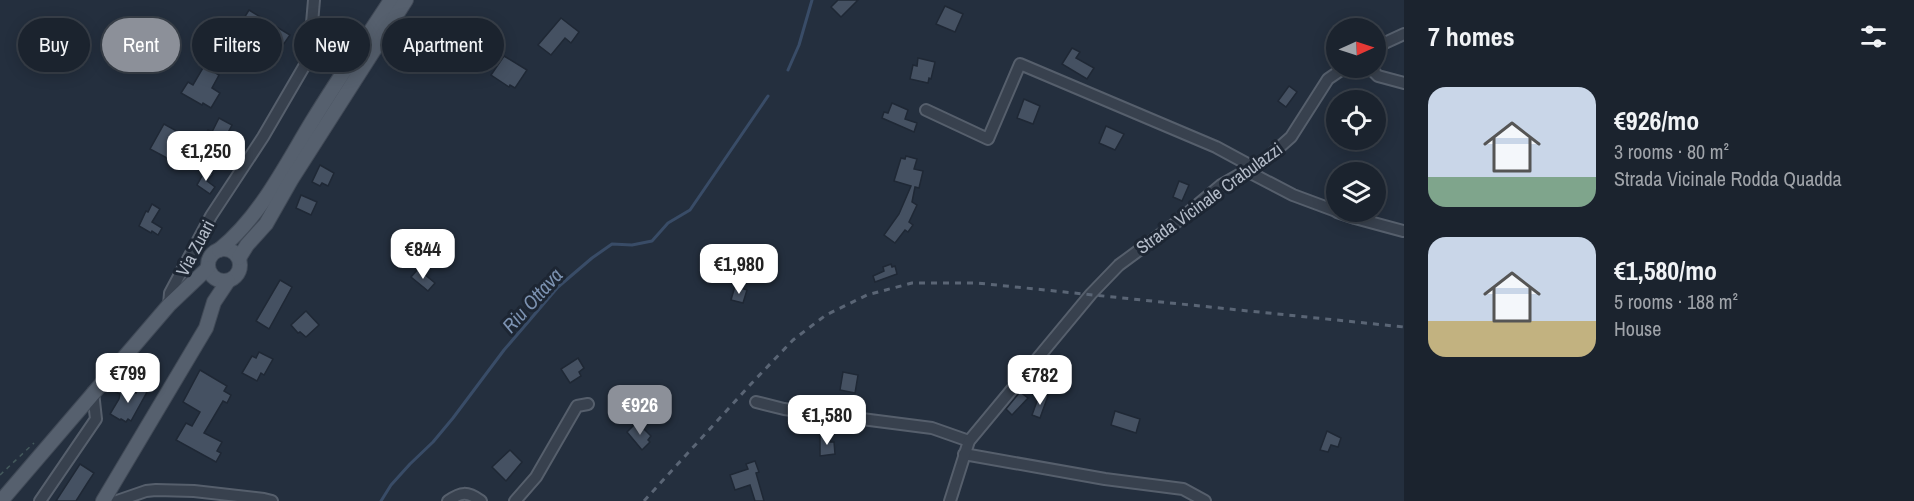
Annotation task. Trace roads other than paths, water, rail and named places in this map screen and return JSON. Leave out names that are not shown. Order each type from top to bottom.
[{"type":"main road","points":[[1,501],[169,305],[208,268],[210,257],[238,231],[264,199],[332,89],[391,0]]},
{"type":"main road","points":[[239,258],[266,224],[291,180],[406,0]]},
{"type":"main road","points":[[208,268],[213,277],[218,280],[232,280],[239,273],[241,268],[239,258],[233,251],[219,250]]},
{"type":"main road","points":[[109,499],[206,327],[214,302],[228,281]]},
{"type":"street","name":"Via Zuari","points":[[169,305],[170,293],[211,216],[263,137],[309,58],[314,0]]},
{"type":"street","points":[[1386,42],[1404,34]]},
{"type":"street","points":[[926,110],[988,139],[1020,64],[1195,138],[1293,195],[1326,208]]},
{"type":"street","name":"Strada Vicinale Crabulazzi","points":[[950,501],[969,441],[1090,294],[1119,265],[1172,226],[1221,185],[1265,160],[1291,137],[1329,78]]},
{"type":"street","points":[[1386,78],[1404,82]]},
{"type":"street","points":[[1369,222],[1403,231]]},
{"type":"street","points":[[40,501],[96,419],[93,392]]},
{"type":"street","points":[[756,402],[784,409],[932,428],[969,441]]},
{"type":"street","points":[[515,501],[536,477],[577,406],[588,404]]},
{"type":"street","points":[[964,453],[1093,477],[1183,489],[1205,501]]},
{"type":"street","points":[[109,499],[156,490],[194,491],[272,501]]},
{"type":"street","points":[[448,501],[460,494],[470,493],[481,501]]},
{"type":"waterway","name":"Riu Ottava","points":[[788,70],[799,45],[812,0]]},
{"type":"waterway","name":"Riu Ottava","points":[[381,501],[391,485],[453,418],[504,350],[558,287],[612,244],[632,245],[652,241],[668,223],[690,210],[768,96]]},
{"type":"railway","points":[[644,501],[793,340],[826,315],[867,295],[912,283],[977,283],[1404,327]]}]
